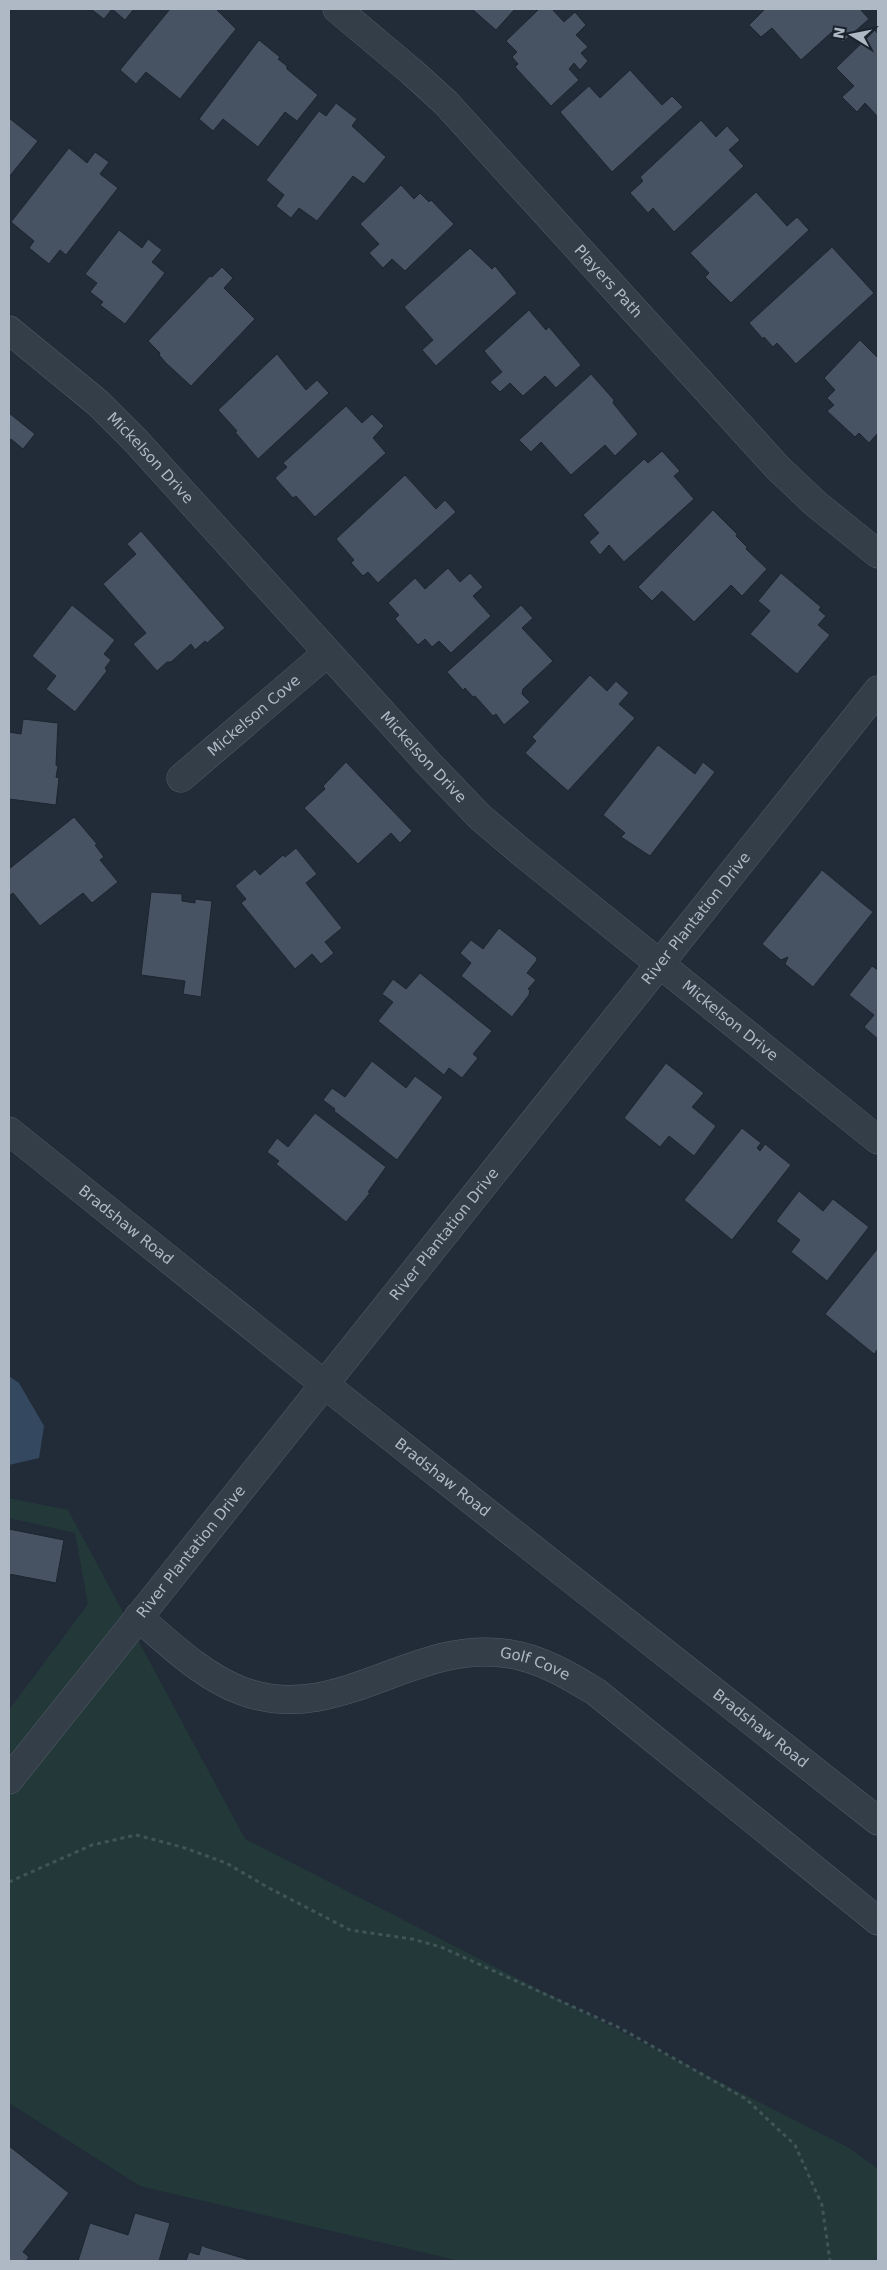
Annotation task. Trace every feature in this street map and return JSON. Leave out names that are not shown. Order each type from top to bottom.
[{"type":"street","name":"Players Path","points":[[337,9],[446,103],[778,468],[816,504],[878,554]]},
{"type":"street","name":"Mickelson Drive","points":[[9,330],[98,403],[136,441],[327,653],[480,817],[878,1140]]},
{"type":"street","name":"Mickelson Cove","points":[[181,778],[327,653]]},
{"type":"street","name":"River Plantation Drive","points":[[9,1780],[878,690]]},
{"type":"street","name":"Bradshaw Road","points":[[9,1131],[324,1384],[878,1822]]},
{"type":"street","name":"Golf Cove","points":[[138,1617],[213,1677],[243,1691],[271,1699],[304,1700],[332,1696],[438,1657],[478,1652],[510,1654],[545,1664],[596,1692],[878,1921]]},
{"type":"path","points":[[9,1882],[92,1845],[136,1835],[182,1847],[226,1863],[350,1930],[412,1939],[441,1946],[620,2028],[746,2099],[795,2145],[822,2205],[830,2261]]},
{"type":"green space","points":[[9,1498],[68,1510],[245,1839],[849,2148],[878,2169],[878,2261],[460,2261],[140,2186],[9,2103],[9,1710],[88,1604],[75,1533],[9,1518]]},
{"type":"water","points":[[9,1376],[19,1383],[44,1426],[39,1458],[9,1465]]},
{"type":"building","points":[[91,9],[112,9],[104,19]]},
{"type":"building","points":[[112,9],[134,9],[125,20]]},
{"type":"building","points":[[170,9],[216,9],[236,29],[180,99],[146,72],[136,84],[120,70]]},
{"type":"building","points":[[472,9],[515,9],[496,30]]},
{"type":"building","points":[[539,9],[552,9],[564,22],[575,12],[586,25],[576,35],[588,47],[581,53],[588,61],[580,70],[574,63],[569,69],[579,80],[551,106],[515,67],[518,64],[512,57],[517,52],[506,41]]},
{"type":"building","points":[[765,9],[860,9],[869,19],[843,42],[833,31],[801,60],[772,28],[761,37],[749,25]]},
{"type":"building","points":[[875,30],[878,34],[878,117],[865,103],[857,112],[842,97],[854,86],[836,68]]},
{"type":"building","points":[[259,40],[280,57],[278,59],[287,66],[287,69],[318,95],[297,121],[285,112],[258,147],[223,119],[213,131],[199,119]]},
{"type":"building","points":[[630,70],[662,105],[672,96],[683,107],[612,172],[560,112],[589,86],[600,98]]},
{"type":"building","points":[[336,103],[357,119],[352,126],[386,157],[364,184],[353,176],[317,221],[299,208],[291,218],[276,206],[284,195],[266,180],[319,111],[326,116]]},
{"type":"building","points":[[9,118],[38,141],[9,177]]},
{"type":"building","points":[[701,120],[716,137],[727,126],[740,140],[729,150],[744,166],[674,232],[653,208],[648,213],[630,193],[643,181],[640,177]]},
{"type":"building","points":[[69,148],[87,163],[95,152],[109,162],[100,174],[118,188],[66,255],[60,250],[49,264],[29,248],[34,241],[11,222]]},
{"type":"building","points":[[401,185],[414,199],[420,193],[429,202],[431,200],[454,224],[405,271],[392,259],[383,268],[369,253],[379,244],[360,224]]},
{"type":"building","points":[[756,192],[787,226],[797,217],[809,230],[731,303],[705,277],[709,273],[690,253]]},
{"type":"building","points":[[119,230],[142,248],[148,239],[162,250],[152,262],[165,273],[125,324],[100,305],[103,302],[90,292],[97,283],[85,274]]},
{"type":"building","points":[[832,247],[874,293],[796,364],[777,343],[773,347],[749,323]]},
{"type":"building","points":[[470,248],[492,269],[495,266],[517,293],[436,366],[422,350],[433,340],[404,307]]},
{"type":"building","points":[[222,267],[233,278],[224,288],[255,319],[191,386],[166,363],[159,355],[160,353],[148,341],[210,276],[212,277]]},
{"type":"building","points":[[529,310],[546,330],[549,327],[581,365],[556,388],[545,376],[523,396],[510,383],[500,392],[490,382],[502,372],[484,351]]},
{"type":"building","points":[[860,340],[878,358],[878,433],[869,443],[859,433],[855,437],[827,411],[834,405],[827,398],[835,390],[824,378]]},
{"type":"building","points":[[277,354],[306,390],[317,380],[329,393],[258,459],[218,410]]},
{"type":"building","points":[[591,374],[614,400],[613,403],[638,434],[615,456],[605,445],[571,475],[541,442],[531,452],[519,440]]},
{"type":"building","points":[[346,406],[362,423],[372,414],[384,426],[373,438],[386,453],[315,517],[296,496],[293,498],[275,478],[287,467],[283,463]]},
{"type":"building","points":[[9,413],[35,434],[23,449],[11,439],[9,442]]},
{"type":"building","points":[[662,451],[680,471],[674,476],[694,499],[624,562],[609,545],[600,555],[589,542],[599,533],[583,515],[644,459],[648,463]]},
{"type":"building","points":[[405,475],[436,509],[445,500],[456,512],[378,583],[368,572],[363,576],[351,563],[354,560],[336,539]]},
{"type":"building","points":[[713,510],[737,534],[736,536],[747,547],[746,549],[767,569],[742,596],[731,585],[694,622],[662,591],[652,601],[638,587]]},
{"type":"building","points":[[141,531],[225,628],[195,650],[191,644],[171,662],[167,662],[157,671],[133,644],[146,633],[103,584],[136,554],[127,544]]},
{"type":"building","points":[[448,568],[460,582],[470,573],[483,587],[473,596],[491,616],[451,653],[439,641],[432,647],[425,639],[418,645],[395,619],[399,615],[388,603],[415,578],[425,589]]},
{"type":"building","points":[[781,573],[821,607],[819,610],[826,616],[818,625],[830,635],[797,674],[750,634],[770,611],[758,601]]},
{"type":"building","points":[[72,605],[115,640],[104,654],[111,660],[105,668],[107,671],[75,712],[46,689],[56,676],[32,656]]},
{"type":"building","points":[[521,605],[533,618],[522,628],[553,661],[523,689],[522,694],[530,702],[504,725],[496,714],[493,716],[475,696],[473,697],[465,688],[463,690],[447,672]]},
{"type":"building","points":[[590,675],[607,691],[616,681],[629,693],[619,704],[635,718],[568,791],[525,753],[536,741],[532,737]]},
{"type":"building","points":[[23,719],[58,723],[56,765],[58,766],[56,777],[59,778],[56,805],[9,799],[9,732],[21,734]]},
{"type":"building","points":[[658,745],[695,774],[703,762],[715,772],[650,856],[621,837],[625,833],[603,815]]},
{"type":"building","points":[[346,762],[412,831],[400,843],[391,833],[358,864],[304,808],[325,789],[323,786]]},
{"type":"building","points":[[74,817],[97,844],[95,845],[104,857],[100,860],[118,882],[92,903],[83,893],[40,926],[13,893],[9,896],[9,869]]},
{"type":"building","points":[[296,848],[317,874],[306,883],[342,928],[325,942],[334,953],[321,964],[312,954],[295,969],[241,903],[246,899],[235,886],[255,869],[260,875],[283,855],[285,857]]},
{"type":"building","points":[[822,870],[873,912],[813,987],[785,964],[788,957],[781,960],[762,944]]},
{"type":"building","points":[[151,892],[182,894],[182,901],[195,903],[195,899],[212,901],[201,997],[183,994],[185,981],[141,975]]},
{"type":"building","points":[[499,928],[536,957],[537,960],[527,973],[536,980],[528,989],[530,990],[529,995],[512,1017],[461,976],[471,963],[460,953],[471,940],[483,949]]},
{"type":"building","points":[[872,966],[878,970],[878,1039],[864,1027],[874,1015],[849,995]]},
{"type":"building","points":[[420,973],[492,1031],[473,1054],[478,1058],[462,1078],[449,1068],[444,1075],[378,1021],[393,1002],[382,994],[393,979],[406,989]]},
{"type":"building","points":[[372,1061],[406,1088],[415,1076],[443,1097],[397,1160],[334,1111],[335,1109],[323,1100],[332,1088],[345,1097]]},
{"type":"building","points":[[666,1063],[704,1093],[692,1107],[716,1126],[694,1156],[669,1136],[660,1147],[624,1118]]},
{"type":"building","points":[[315,1113],[386,1167],[368,1192],[370,1193],[346,1222],[276,1164],[279,1161],[267,1152],[277,1138],[288,1147]]},
{"type":"building","points":[[742,1128],[761,1143],[757,1148],[760,1151],[765,1144],[791,1165],[732,1240],[684,1200]]},
{"type":"building","points":[[799,1191],[823,1211],[833,1199],[869,1227],[827,1281],[791,1252],[800,1240],[776,1221]]},
{"type":"building","points":[[878,1248],[878,1349],[874,1354],[825,1314]]},
{"type":"building","points":[[9,1529],[64,1540],[56,1583],[9,1574]]},
{"type":"building","points":[[9,2146],[69,2193],[23,2252],[29,2257],[26,2261],[9,2261]]},
{"type":"building","points":[[135,2213],[170,2223],[159,2261],[78,2261],[90,2223],[128,2235]]},
{"type":"building","points":[[202,2245],[253,2261],[186,2261],[189,2252],[199,2255]]}]
